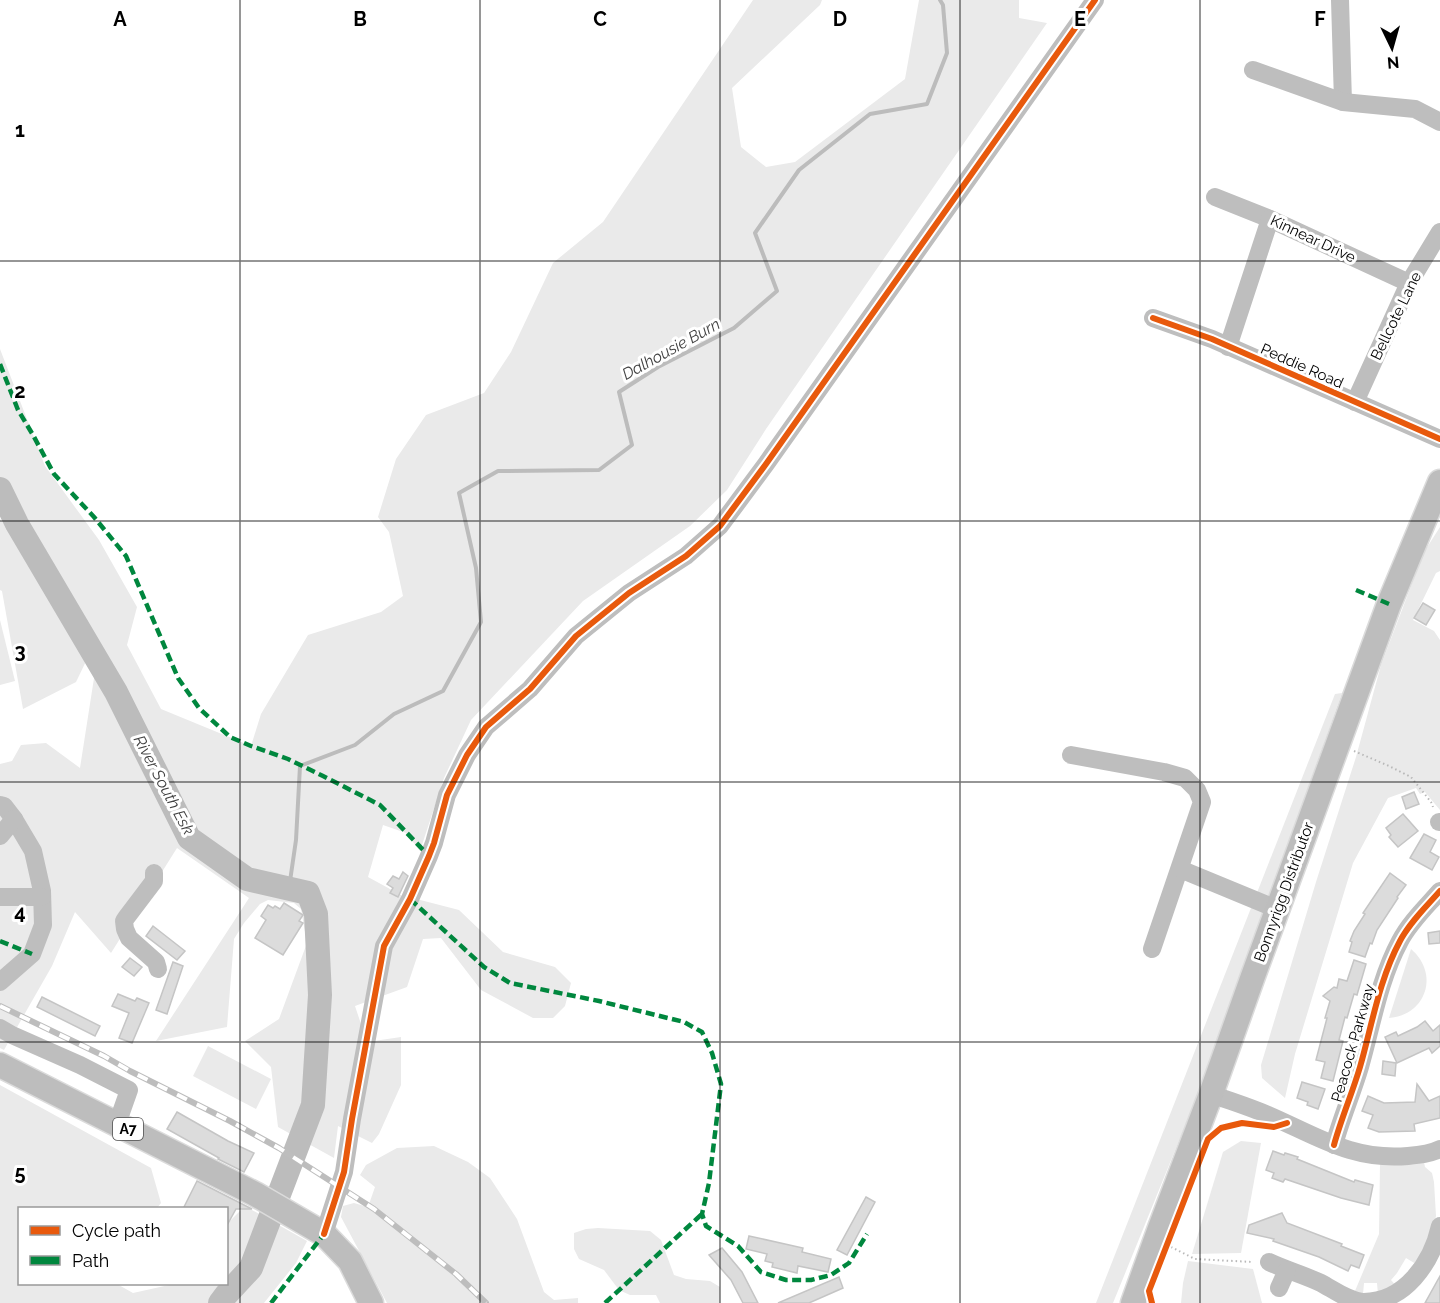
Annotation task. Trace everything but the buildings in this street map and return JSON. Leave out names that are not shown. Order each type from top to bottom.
[{"type":"main road","name":"Bonnyrigg Distributor","points":[[1133,1303],[1389,604],[1440,482]]},
{"type":"main road","name":"A7","points":[[0,1065],[255,1194],[314,1228],[350,1261],[372,1303]]},
{"type":"street","points":[[314,1228],[344,1172],[384,946],[410,899],[432,850],[447,795],[467,755],[486,727],[530,689],[576,636],[629,593],[686,556],[720,526],[1095,0]]},
{"type":"street","points":[[1340,0],[1343,102]]},
{"type":"street","points":[[1252,70],[1343,102],[1415,109],[1440,122]]},
{"type":"street","name":"Kinnear Drive","points":[[1215,197],[1270,219],[1409,283]]},
{"type":"street","points":[[1228,346],[1270,219]]},
{"type":"street","name":"Bellcote Lane","points":[[1355,402],[1409,283],[1440,232]]},
{"type":"street","name":"Peddie Road","points":[[1153,318],[1228,346],[1440,439]]},
{"type":"street","points":[[1071,755],[1164,772],[1185,778],[1197,790],[1202,802],[1152,949]]},
{"type":"street","points":[[0,805],[4,806],[14,819],[33,851],[42,897],[43,925],[32,954],[0,982]]},
{"type":"street","points":[[0,836],[14,819]]},
{"type":"street","points":[[1179,869],[1278,909]]},
{"type":"street","points":[[154,873],[153,881],[124,921],[124,929],[129,938],[156,962],[158,969]]},
{"type":"street","name":"Peacock Parkway","points":[[1334,1146],[1392,958],[1409,926],[1440,891]]},
{"type":"street","points":[[0,897],[42,897]]},
{"type":"street","points":[[0,1028],[129,1090],[117,1124]]},
{"type":"street","points":[[1211,1094],[1265,1113],[1334,1146],[1371,1156],[1438,1156]]},
{"type":"street","points":[[1269,1262],[1341,1295],[1361,1302],[1375,1302],[1399,1294],[1411,1284],[1422,1269],[1437,1240],[1440,1226]]},
{"type":"street","points":[[1279,1288],[1287,1270]]},
{"type":"path","points":[[1338,744],[1411,777],[1431,802],[1439,822]]},
{"type":"path","points":[[1167,1242],[1195,1259],[1269,1262]]},
{"type":"shaded area","points":[[753,0],[822,0],[820,5],[732,88],[741,147],[766,167],[795,162],[905,79],[919,0],[1019,0],[1019,18],[1047,23],[766,429],[727,490],[690,526],[583,601],[471,720],[444,778],[420,851],[406,833],[383,825],[368,877],[401,895],[459,910],[503,952],[555,967],[571,983],[565,1006],[553,1018],[533,1018],[481,990],[441,938],[423,939],[407,987],[355,1006],[367,1042],[401,1037],[401,1085],[379,1134],[372,1143],[338,1126],[334,1158],[278,1127],[271,1067],[245,1041],[279,1019],[307,943],[301,909],[294,903],[268,900],[260,904],[234,939],[227,1027],[156,1041],[249,898],[177,848],[111,953],[75,912],[52,966],[4,1050],[0,1048],[0,764],[12,761],[21,745],[46,743],[80,768],[97,659],[0,486],[0,349],[45,466],[99,540],[137,607],[127,645],[161,709],[251,746],[261,714],[308,635],[381,612],[403,596],[389,532],[378,517],[396,459],[426,415],[484,393],[511,352],[553,263],[603,222]]},
{"type":"shaded area","points":[[0,519],[16,537],[90,653],[76,682],[23,709],[0,590]]},
{"type":"shaded area","points":[[1440,527],[1440,571],[1436,573],[1413,620],[1434,631],[1440,640],[1440,810],[1425,792],[1420,794],[1416,788],[1388,798],[1353,863],[1295,1054],[1285,1098],[1262,1078],[1261,1065],[1356,757],[1381,665],[1424,552]]},
{"type":"shaded area","points":[[0,620],[15,681],[0,685]]},
{"type":"shaded area","points":[[1342,693],[1198,1094],[1113,1303],[1096,1303],[1335,694]]},
{"type":"shaded area","points":[[1411,949],[1420,959],[1425,970],[1427,981],[1425,992],[1412,1009],[1402,1015],[1389,1018]]},
{"type":"shaded area","points":[[208,1046],[271,1079],[256,1109],[193,1076]]},
{"type":"shaded area","points":[[0,1085],[151,1168],[161,1203],[158,1207],[18,1207],[18,1285],[119,1285],[133,1293],[169,1285],[228,1285],[228,1223],[245,1206],[307,1241],[296,1263],[264,1303],[0,1303]]},
{"type":"shaded area","points":[[1241,1141],[1261,1143],[1241,1253],[1192,1254],[1223,1152]]},
{"type":"shaded area","points":[[434,1146],[468,1162],[490,1178],[517,1219],[544,1292],[554,1300],[578,1298],[578,1303],[387,1303],[341,1217],[343,1206],[354,1203],[368,1207],[375,1187],[360,1175],[366,1165],[397,1148]]},
{"type":"shaded area","points":[[1424,1162],[1425,1167],[1432,1173],[1434,1182],[1436,1216],[1430,1238],[1416,1264],[1406,1258],[1391,1280],[1398,1288],[1378,1294],[1377,1283],[1364,1283],[1363,1294],[1355,1291],[1379,1234],[1380,1164]]},
{"type":"shaded area","points":[[598,1228],[650,1231],[661,1240],[674,1275],[686,1279],[710,1281],[720,1287],[720,1303],[660,1303],[656,1295],[630,1295],[619,1290],[604,1270],[579,1259],[574,1249],[574,1233]]},
{"type":"shaded area","points":[[1188,1261],[1253,1269],[1262,1303],[1181,1303]]},
{"type":"waterway","name":"Dalhousie Burn","points":[[289,888],[296,840],[300,766],[355,745],[394,714],[443,691],[481,622],[476,568],[459,493],[498,471],[599,470],[632,445],[619,392],[658,367],[734,328],[777,291],[755,233],[799,170],[870,114],[927,104],[947,53],[943,5],[940,0]]},
{"type":"waterway","name":"River South Esk","points":[[0,489],[17,524],[116,692],[189,838],[247,879],[308,893],[316,914],[320,995],[313,1105],[251,1268],[220,1303]]},
{"type":"railway","points":[[0,1006],[104,1056],[279,1148],[374,1209],[456,1274],[486,1303]]},
{"type":"marked path","points":[[0,364],[18,410],[54,474],[126,556],[178,678],[199,708],[230,737],[288,759],[380,805],[429,856]]},
{"type":"marked path","points":[[1356,590],[1389,604]]},
{"type":"marked path","points":[[410,899],[484,967],[510,983],[599,1001],[684,1022],[702,1032],[712,1053],[721,1084],[709,1183],[702,1214],[706,1226],[738,1246],[761,1272],[786,1280],[811,1280],[831,1275],[849,1263],[867,1234]]},
{"type":"marked path","points":[[0,941],[32,954]]},
{"type":"marked path","points":[[605,1303],[702,1214]]},
{"type":"marked path","points":[[271,1303],[324,1234]]},
{"type":"cycle path","points":[[324,1234],[344,1172],[384,946],[410,899],[429,856],[447,795],[467,755],[486,727],[530,689],[576,636],[629,593],[686,556],[720,526],[1095,0]]},
{"type":"cycle path","points":[[1153,318],[1212,339],[1440,439]]},
{"type":"cycle path","points":[[1334,1145],[1360,1067],[1381,987],[1393,956],[1408,927],[1440,891]]},
{"type":"cycle path","points":[[1152,1303],[1149,1291],[1208,1139],[1221,1128],[1242,1123],[1274,1127],[1287,1123]]}]
